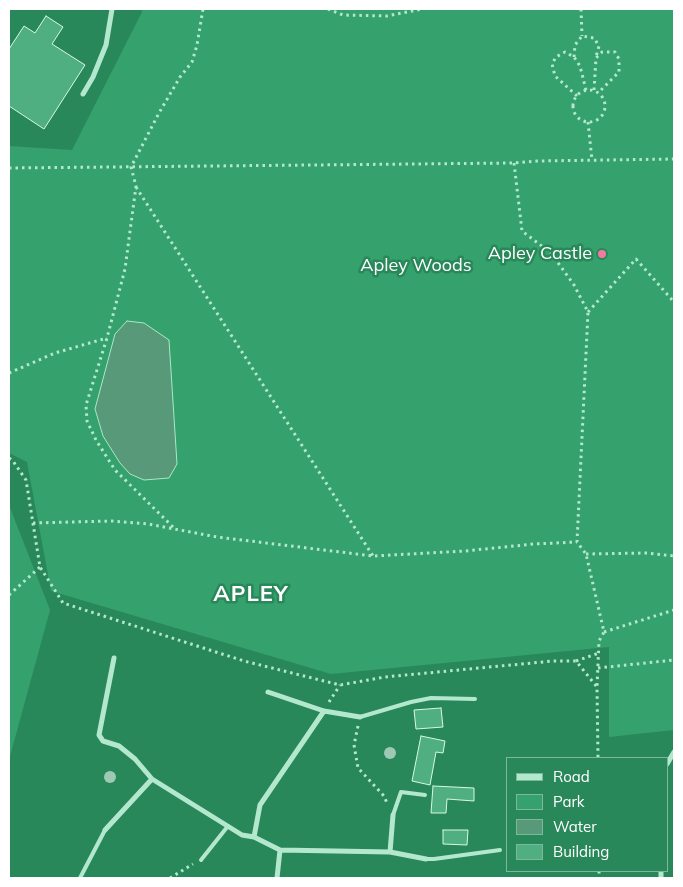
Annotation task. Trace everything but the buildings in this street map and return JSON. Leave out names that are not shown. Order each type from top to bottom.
[{"type":"street","points":[[83,94],[106,45],[112,9]]},
{"type":"street","points":[[114,658],[98,735],[103,741],[119,746],[135,759],[152,779],[242,835],[254,837],[280,850],[390,852],[426,858]]},
{"type":"street","points":[[268,692],[324,711],[360,717]]},
{"type":"street","points":[[254,837],[260,806],[324,711]]},
{"type":"street","points":[[105,830],[152,779]]},
{"type":"street","points":[[390,852],[393,815]]},
{"type":"street","points":[[277,878],[280,850]]},
{"type":"lane","points":[[360,717],[410,702],[431,698],[475,699]]},
{"type":"lane","points":[[393,815],[401,792],[425,795]]},
{"type":"lane","points":[[201,860],[228,826]]},
{"type":"lane","points":[[80,878],[105,830]]},
{"type":"lane","points":[[426,858],[434,859],[500,850]]},
{"type":"path","points":[[202,9],[198,45],[192,62],[180,77],[131,166],[136,186],[373,556]]},
{"type":"path","points":[[328,9],[343,15],[387,16],[422,9]]},
{"type":"path","points":[[574,57],[575,45],[582,36],[582,9]]},
{"type":"path","points":[[582,36],[594,38],[599,46],[596,58],[594,90]]},
{"type":"path","points":[[577,96],[555,76],[552,64],[556,57],[565,52],[574,57],[580,66],[586,90]]},
{"type":"path","points":[[596,58],[602,52],[615,52],[619,59],[618,72],[599,92]]},
{"type":"path","points":[[586,90],[594,90],[599,92],[605,101],[605,112],[594,122],[583,121],[575,114],[573,103],[577,96],[586,90]]},
{"type":"path","points":[[588,122],[592,160]]},
{"type":"path","points":[[9,168],[514,163],[674,159]]},
{"type":"path","points":[[514,163],[522,231],[551,253],[574,284],[588,312],[577,542],[586,554],[604,632],[599,641],[598,653],[598,757]]},
{"type":"path","points":[[136,186],[125,269],[108,338],[86,405],[87,420],[96,440],[114,470],[172,527]]},
{"type":"path","points":[[588,312],[636,259],[674,302]]},
{"type":"path","points":[[9,372],[55,353],[108,338]]},
{"type":"path","points":[[9,458],[14,461],[26,480],[40,567],[63,603],[244,661],[340,685],[395,676],[554,661],[576,661],[598,653]]},
{"type":"path","points":[[33,524],[112,521],[172,527],[217,537],[373,556],[577,542]]},
{"type":"path","points":[[586,554],[674,556]]},
{"type":"path","points":[[9,595],[40,567]]},
{"type":"path","points":[[604,632],[674,610]]},
{"type":"path","points":[[598,668],[674,660]]},
{"type":"path","points":[[576,661],[597,687]]},
{"type":"path","points":[[324,711],[340,685]]},
{"type":"path","points":[[360,717],[354,745],[358,768],[384,796],[393,815]]},
{"type":"path","points":[[170,878],[201,860]]},
{"type":"green space","name":"Apley Woods","points":[[142,9],[674,9],[674,730],[609,737],[609,647],[331,674],[51,591],[27,462],[9,453],[9,146],[72,150]]},
{"type":"green space","points":[[9,505],[50,610],[9,760]]},
{"type":"water","points":[[127,321],[144,323],[169,340],[177,464],[169,478],[144,480],[130,474],[120,463],[103,436],[95,409],[115,334]]},
{"type":"place","name":"Apley Castle","points":[[602,254]]},
{"type":"district","name":"APLEY","points":[[251,594]]}]
